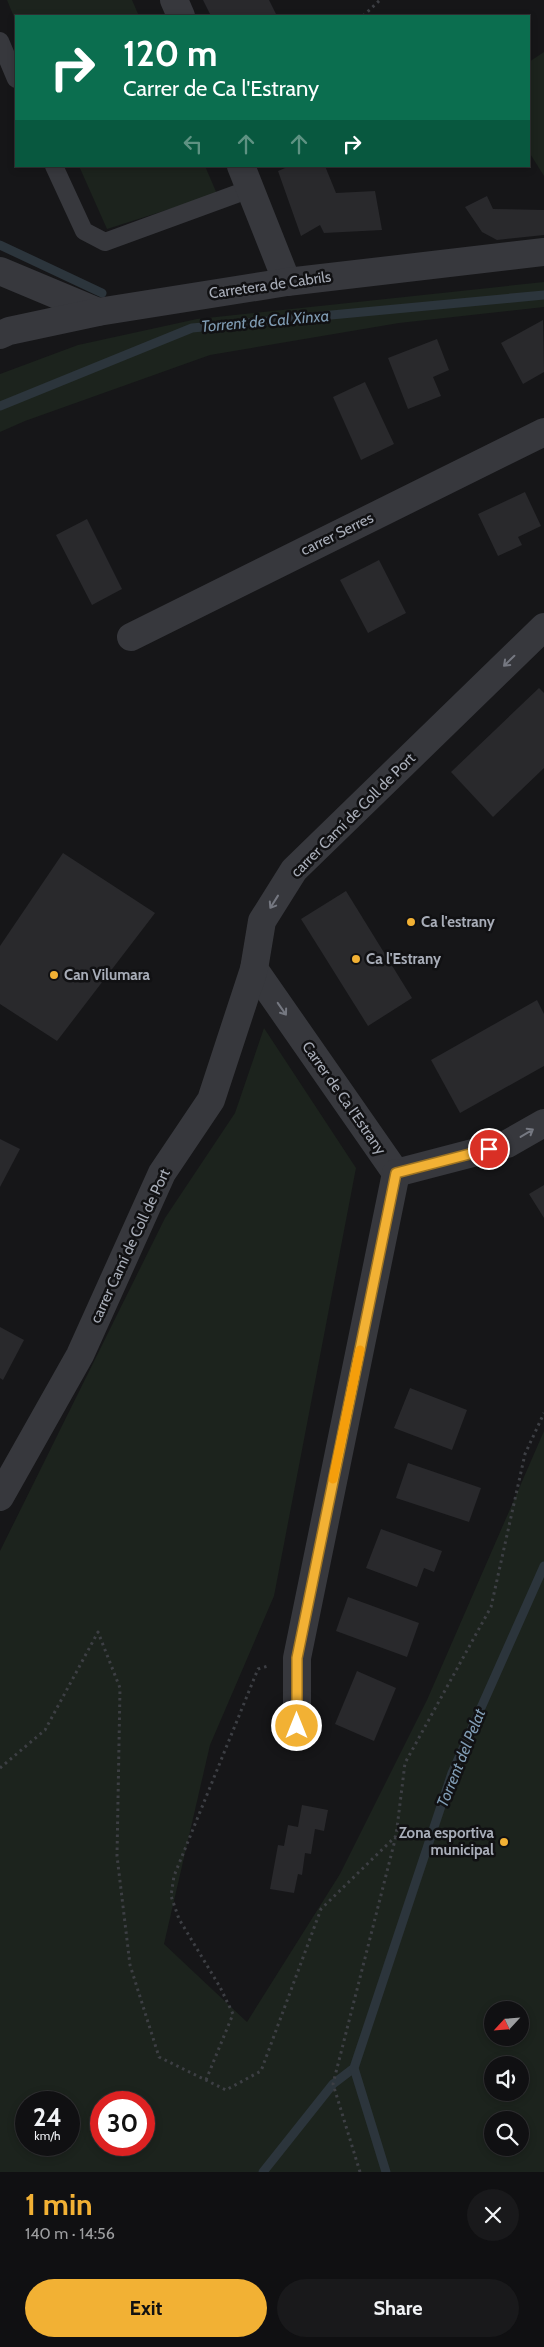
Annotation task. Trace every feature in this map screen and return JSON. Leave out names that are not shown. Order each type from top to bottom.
[{"type":"street","points":[[174,0],[181,15]]},
{"type":"street","points":[[245,178],[287,282]]},
{"type":"street","name":"Carretera de Cabrils","points":[[0,335],[9,331],[98,312],[287,282],[544,252]]},
{"type":"street","points":[[0,271],[98,312]]},
{"type":"street","name":"carrer Serres","points":[[131,637],[544,432]]},
{"type":"street","name":"carrer Camí de Coll de Port","points":[[0,1498],[80,1355],[162,1172],[211,1100],[254,969],[262,921],[294,870],[544,627]]},
{"type":"street","name":"Carrer de Ca l'Estrany","points":[[254,969],[396,1173]]},
{"type":"street","points":[[297,1726],[297,1658],[396,1173],[507,1144],[544,1122]]},
{"type":"lane","points":[[0,41],[15,77]]},
{"type":"lane","points":[[54,167],[84,231],[105,242],[245,178]]},
{"type":"path","points":[[363,15],[380,0]]},
{"type":"path","points":[[360,2172],[333,2084],[396,1836],[405,1763],[491,1607],[525,1454],[544,1413]]},
{"type":"path","points":[[0,1768],[45,1730],[98,1632],[120,1688],[116,1856],[130,1965],[159,2057],[226,2090],[261,2071],[320,1909],[396,1836]]},
{"type":"path","points":[[206,2080],[233,2014],[220,1987],[179,1919],[171,1896],[174,1876],[258,1668],[297,1658]]},
{"type":"shaded area","points":[[7,0],[132,0],[139,15],[15,15],[15,20]]},
{"type":"shaded area","points":[[544,52],[544,176],[530,154],[530,61]]},
{"type":"shaded area","points":[[79,167],[205,167],[217,194],[107,229]]},
{"type":"shaded area","points":[[544,282],[544,307],[399,323],[210,355],[25,421],[0,432],[0,374],[78,345],[197,319]]},
{"type":"shaded area","points":[[264,1028],[356,1168],[274,1596],[210,1745],[164,1944],[247,2022],[340,1874],[427,1700],[544,1431],[544,2172],[0,2172],[0,1551],[165,1218],[235,1113]]},
{"type":"building","points":[[203,0],[269,0],[276,15],[210,15]]},
{"type":"building","points":[[288,167],[325,167],[336,193],[375,191],[382,230],[324,233],[320,225],[301,236],[278,171]]},
{"type":"building","points":[[487,196],[493,209],[544,210],[544,235],[497,240],[482,232],[465,207]]},
{"type":"building","points":[[543,320],[544,372],[523,384],[501,343]]},
{"type":"building","points":[[437,339],[449,370],[433,377],[441,396],[408,409],[388,358]]},
{"type":"building","points":[[365,382],[394,444],[361,460],[333,397]]},
{"type":"building","points":[[525,492],[541,526],[518,537],[522,545],[498,556],[478,514]]},
{"type":"building","points":[[87,519],[122,589],[92,605],[56,535]]},
{"type":"building","points":[[379,560],[406,613],[368,633],[340,580]]},
{"type":"building","points":[[539,688],[544,693],[544,768],[493,817],[451,772]]},
{"type":"building","name":"Can Vilumara","points":[[63,853],[155,913],[57,1041],[0,1004],[0,946]]},
{"type":"building","name":"Ca l'Estrany","points":[[346,891],[412,998],[368,1026],[301,919]]},
{"type":"building","points":[[537,1000],[544,1014],[544,1066],[460,1113],[431,1060]]},
{"type":"building","points":[[0,1139],[20,1149],[0,1187]]},
{"type":"building","points":[[544,1185],[544,1218],[529,1194]]},
{"type":"building","points":[[0,1327],[24,1340],[3,1380],[0,1378]]},
{"type":"building","points":[[410,1388],[467,1410],[452,1450],[394,1428]]},
{"type":"building","points":[[408,1463],[481,1488],[469,1522],[396,1498]]},
{"type":"building","points":[[381,1529],[442,1551],[434,1572],[424,1568],[417,1587],[366,1568]]},
{"type":"building","points":[[348,1597],[419,1623],[407,1657],[336,1631]]},
{"type":"building","points":[[357,1671],[396,1688],[374,1741],[335,1724]]},
{"type":"building","points":[[302,1805],[328,1810],[324,1831],[315,1829],[311,1854],[305,1853],[302,1875],[298,1874],[294,1893],[270,1889],[278,1845],[284,1846],[288,1825],[298,1827]]},
{"type":"waterway","points":[[0,245],[102,293]]},
{"type":"waterway","name":"Torrent de Cal Xinxa","points":[[0,406],[192,328],[544,295]]},
{"type":"waterway","name":"Torrent del Pelat","points":[[386,2172],[354,2068],[452,1773],[544,1566]]},
{"type":"waterway","name":"Torrent del Pelat","points":[[263,2172],[333,2084],[354,2068]]},
{"type":"slow traffic","points":[[333,1479],[360,1350]]},
{"type":"place","name":"Ca l'estrany","points":[[411,922]]},
{"type":"place","name":"Ca l'Estrany","points":[[356,959]]},
{"type":"place","name":"Can Vilumara","points":[[54,975]]},
{"type":"place","name":"Zona esportiva municipal","points":[[504,1842]]},
{"type":"route","points":[[297,1726],[297,1658],[396,1173],[489,1149]]}]
